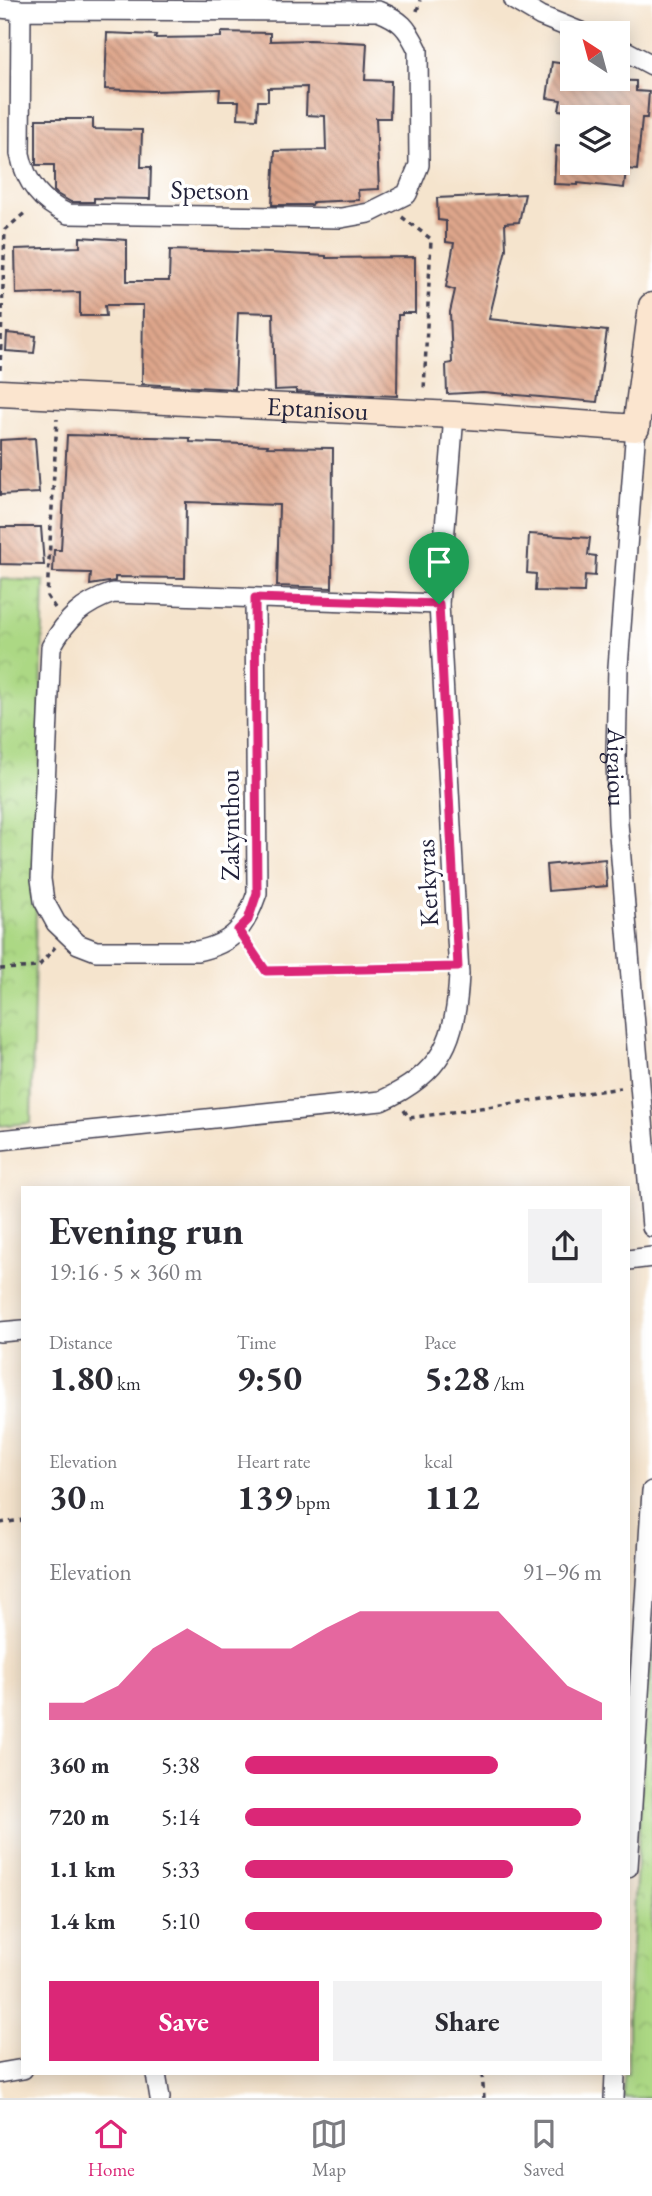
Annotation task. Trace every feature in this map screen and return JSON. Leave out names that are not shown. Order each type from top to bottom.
[{"type":"street","points":[[514,0],[560,24]]},
{"type":"street","points":[[0,8],[21,10]]},
{"type":"street","name":"Spetson","points":[[21,10],[378,11],[396,18],[411,33],[418,50],[419,165],[407,194],[369,213],[341,218],[68,214],[49,206],[24,174],[20,154],[21,10]]},
{"type":"street","points":[[630,53],[652,65]]},
{"type":"street","name":"Aigaiou","points":[[652,306],[648,377],[636,428],[618,667],[616,755],[618,823],[652,1227]]},
{"type":"street","name":"Eptanisou","points":[[0,393],[454,415],[636,428]]},
{"type":"street","name":"Kerkyras","points":[[0,1140],[381,1101],[418,1080],[434,1065],[453,1028],[458,967],[439,604],[454,415]]},
{"type":"street","name":"Zakynthou","points":[[255,598],[257,893],[248,920],[230,939],[212,948],[197,951],[96,951],[78,944],[56,923],[44,901],[41,879],[51,647],[65,625],[92,600],[113,593],[439,604]]},
{"type":"street","points":[[630,1260],[652,1257]]},
{"type":"street","points":[[0,1332],[21,1330]]},
{"type":"street","points":[[630,1836],[652,1491]]},
{"type":"street","points":[[0,2073],[21,2070]]},
{"type":"street","points":[[156,2075],[160,2098]]},
{"type":"street","points":[[614,2098],[615,2075]]},
{"type":"path","points":[[0,370],[5,230],[42,198]]},
{"type":"path","points":[[386,205],[431,239],[423,414]]},
{"type":"path","points":[[58,396],[47,596],[65,625]]},
{"type":"path","points":[[238,930],[266,971],[458,967]]},
{"type":"path","points":[[0,969],[37,967],[66,933]]},
{"type":"path","points":[[393,1095],[409,1118],[640,1085]]},
{"type":"path","points":[[0,1522],[21,1520]]},
{"type":"path","points":[[482,2075],[484,2098]]},
{"type":"green space","points":[[0,579],[44,581],[31,1123],[0,1126]]},
{"type":"green space","points":[[652,1614],[652,2098],[623,2098],[624,2075],[630,2075],[630,1979]]},
{"type":"building","points":[[221,32],[270,33],[270,41],[367,43],[365,80],[391,81],[390,118],[376,118],[379,189],[358,190],[359,200],[313,202],[312,205],[272,205],[275,151],[326,150],[325,116],[306,115],[307,87],[268,88],[268,101],[258,101],[257,119],[238,118],[239,101],[219,101],[220,89],[105,89],[107,33],[156,35],[155,38],[221,37]]},
{"type":"building","points":[[552,62],[560,63],[560,91],[630,91],[630,81],[636,81],[636,91],[649,92],[647,118],[642,118],[637,170],[630,169],[630,105],[560,105],[561,100],[547,98]]},
{"type":"building","points":[[36,119],[93,119],[93,129],[142,130],[141,167],[151,167],[150,199],[94,198],[94,202],[71,202],[57,194],[54,191],[54,165],[36,165]]},
{"type":"building","points":[[556,146],[560,146],[560,175],[625,175],[624,188],[578,183],[554,184]]},
{"type":"building","points":[[525,194],[519,222],[505,223],[506,249],[489,319],[607,331],[597,402],[483,392],[447,394],[446,364],[452,363],[450,312],[455,290],[446,287],[454,243],[446,242],[446,221],[438,220],[437,198]]},
{"type":"building","points":[[80,237],[127,240],[127,281],[169,281],[170,250],[326,258],[415,257],[415,313],[398,315],[397,396],[275,390],[273,313],[238,312],[235,389],[142,384],[143,305],[105,305],[106,316],[80,316],[80,292],[16,294],[15,249],[80,247]]},
{"type":"building","points":[[7,333],[36,336],[34,353],[6,351]]},
{"type":"building","points":[[67,435],[190,438],[190,442],[333,448],[332,588],[277,586],[279,505],[186,502],[185,578],[115,577],[115,581],[90,585],[91,573],[53,572],[54,550],[61,550]]},
{"type":"building","points":[[35,438],[39,493],[0,495],[0,440]]},
{"type":"building","points":[[0,527],[41,527],[44,565],[0,564]]},
{"type":"building","points":[[529,534],[590,538],[588,555],[596,556],[595,576],[585,575],[584,592],[535,591],[536,574],[527,573]]},
{"type":"building","points":[[605,859],[607,886],[548,891],[546,865]]},
{"type":"route","points":[[255,598],[439,604],[458,967],[266,971],[238,930],[248,920],[257,893],[255,598]]}]
